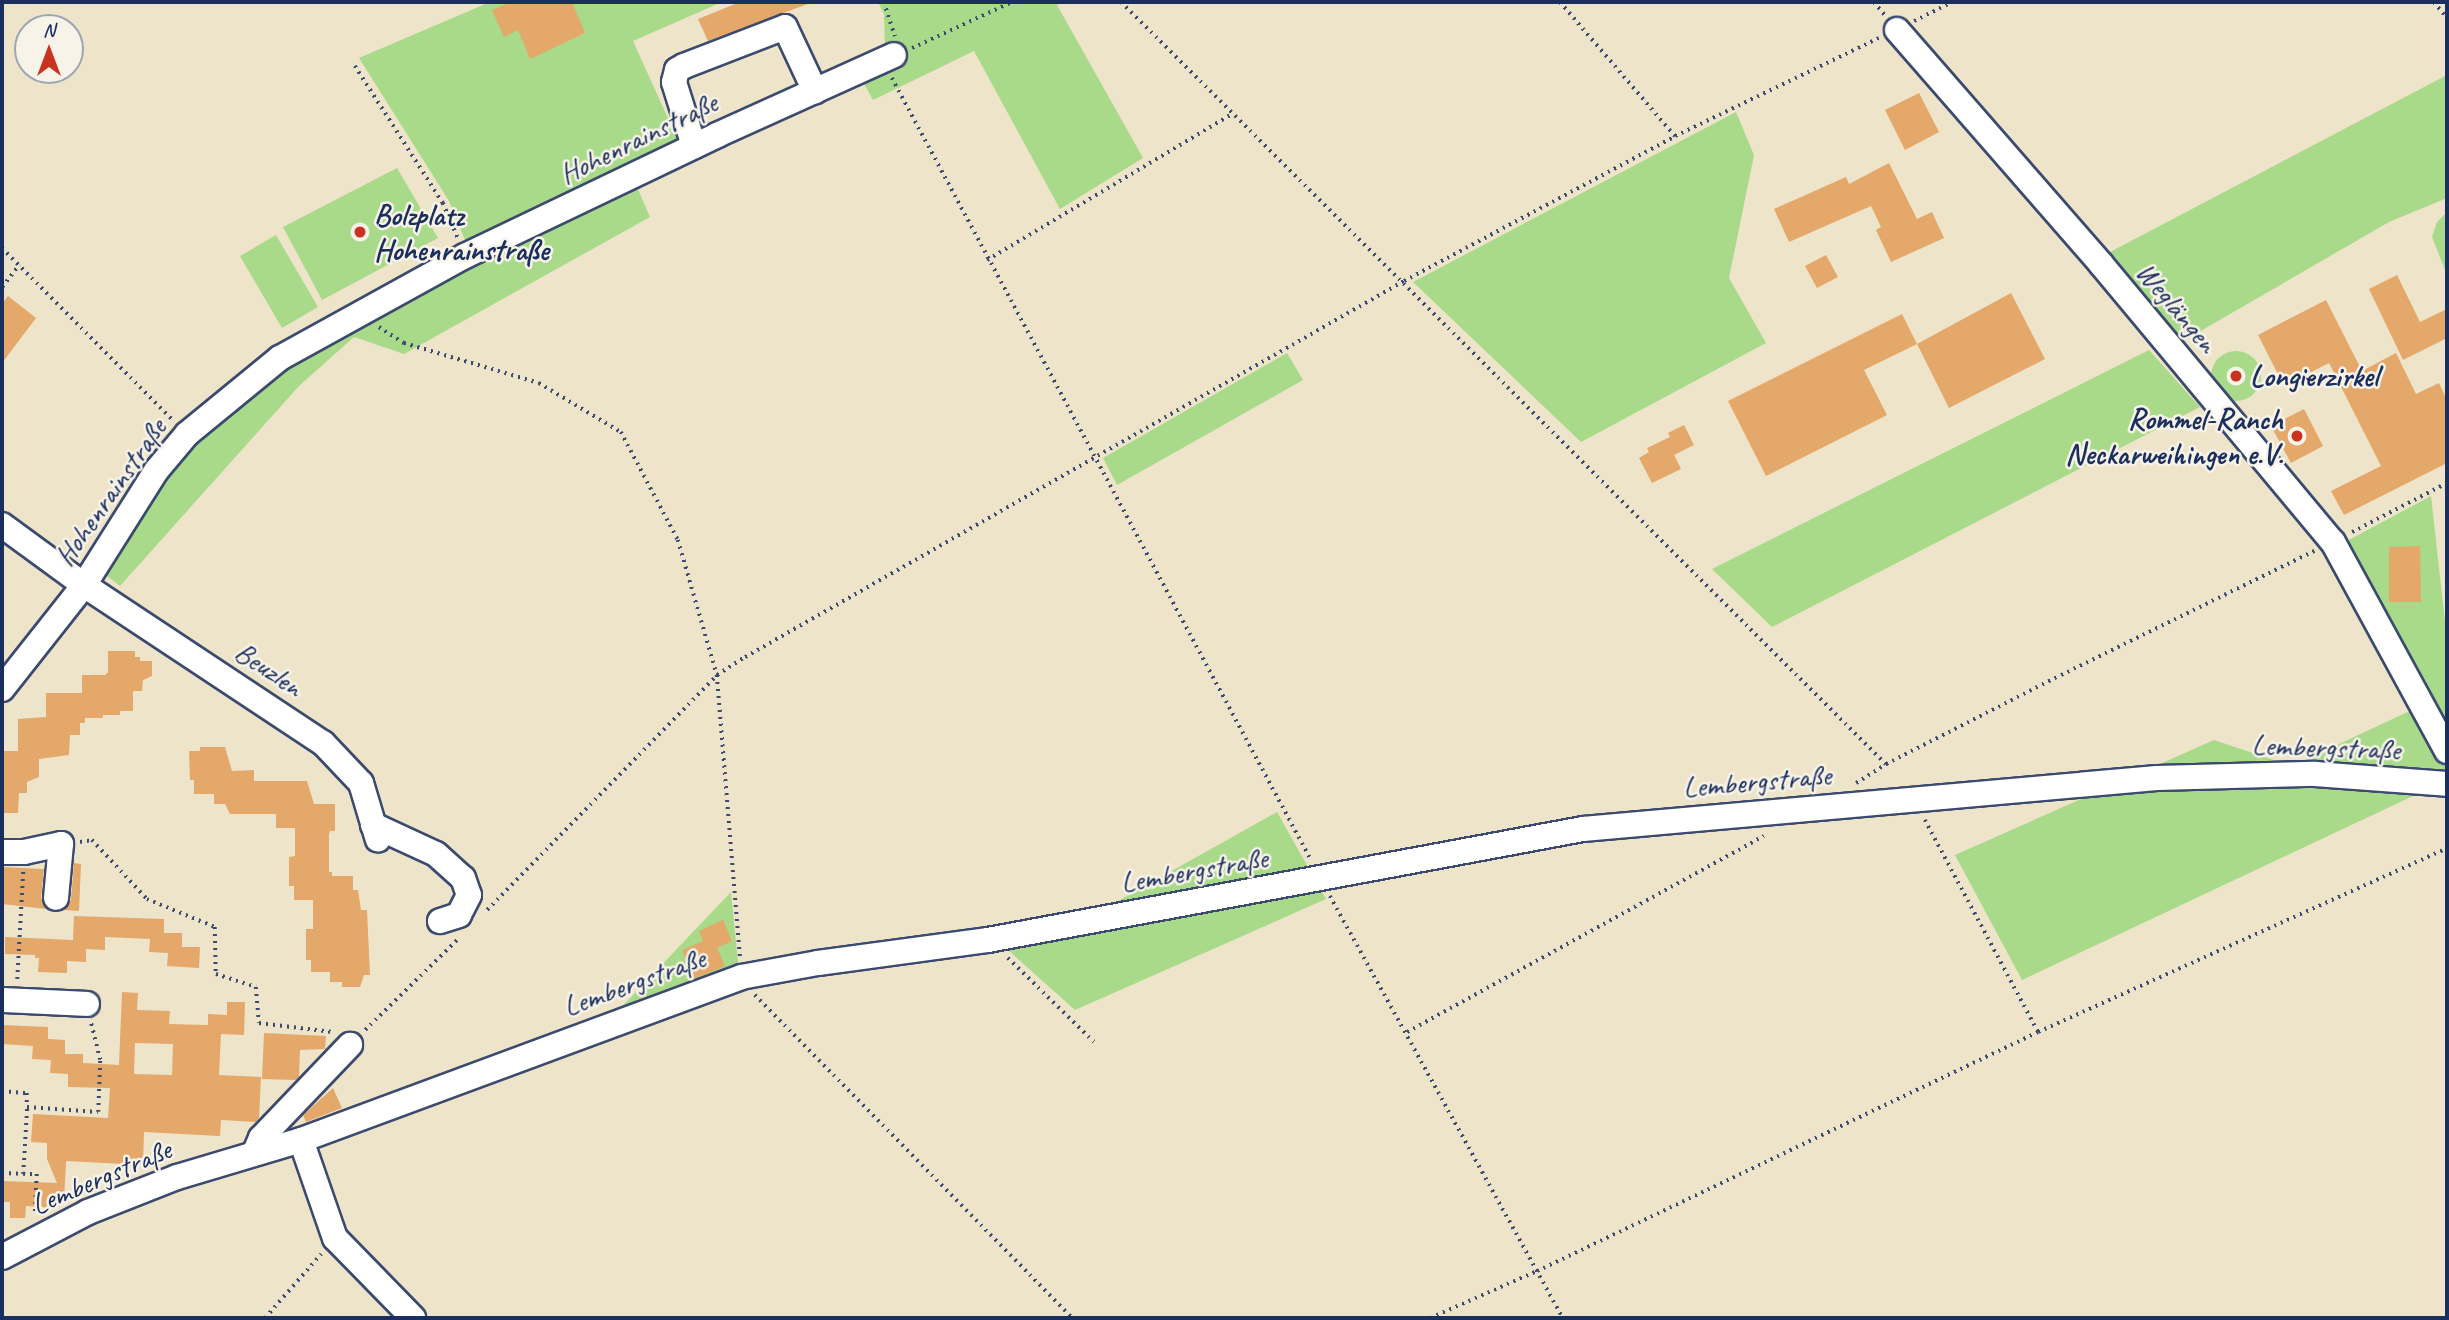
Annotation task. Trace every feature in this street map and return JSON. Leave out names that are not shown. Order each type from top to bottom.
[{"type":"street","points":[[694,146],[674,82],[677,70],[684,66],[785,27],[815,91]]},
{"type":"street","name":"Weglängen","points":[[1898,30],[2101,264],[2333,542],[2447,751]]},
{"type":"street","name":"Hohenrainstraße","points":[[2,688],[84,585],[149,481],[187,434],[279,358],[465,256],[694,146],[894,55]]},
{"type":"street","name":"Beuzlen","points":[[2,525],[84,585],[323,743],[361,783],[376,833],[436,854],[463,878],[469,895],[459,915],[440,921]]},
{"type":"street","name":"Lembergstraße","points":[[2,1257],[88,1212],[164,1182],[301,1140],[741,977],[818,963],[988,940],[1583,829],[2157,778],[2315,774],[2447,785]]},
{"type":"street","points":[[13,852],[61,844],[56,898]]},
{"type":"street","points":[[8,1001],[87,1004]]},
{"type":"street","points":[[255,1152],[261,1138],[350,1045]]},
{"type":"street","points":[[301,1140],[335,1238],[413,1318]]},
{"type":"path","points":[[884,2],[895,35],[891,77],[1321,880],[1408,1032],[1563,1318]]},
{"type":"path","points":[[894,55],[1012,2]]},
{"type":"path","points":[[1121,2],[1886,764]]},
{"type":"path","points":[[1560,2],[1675,136]]},
{"type":"path","points":[[480,917],[717,675],[1404,281],[1675,136],[1952,2]]},
{"type":"path","points":[[2434,2],[2447,18]]},
{"type":"path","points":[[355,66],[443,203],[465,256]]},
{"type":"path","points":[[987,260],[1232,114]]},
{"type":"path","points":[[2,248],[187,434]]},
{"type":"path","points":[[2,287],[19,265]]},
{"type":"path","points":[[357,313],[404,343],[539,383],[621,432],[678,540],[717,675],[741,977],[937,1184],[1072,1318]]},
{"type":"path","points":[[1852,786],[1886,764],[2447,483]]},
{"type":"path","points":[[1912,800],[2038,1032]]},
{"type":"path","points":[[1408,1032],[1768,834]]},
{"type":"path","points":[[61,844],[92,840],[147,899],[215,927],[216,974],[256,987],[259,1023],[328,1029],[350,1045],[461,936]]},
{"type":"path","points":[[1430,1318],[1537,1271],[2038,1032],[2447,848]]},
{"type":"path","points":[[8,1001],[13,852]]},
{"type":"path","points":[[988,940],[1094,1042]]},
{"type":"path","points":[[27,1107],[98,1112],[100,1060],[87,1004]]},
{"type":"path","points":[[2,1091],[27,1093],[23,1174]]},
{"type":"path","points":[[2,1172],[37,1174],[35,1228],[40,1237]]},
{"type":"path","points":[[265,1318],[335,1238]]},
{"type":"green space","points":[[490,2],[722,2],[633,41],[681,147],[630,171],[650,217],[404,354],[354,337],[299,386],[120,586],[90,563],[196,420],[469,250],[449,201],[359,58]]},
{"type":"green space","points":[[878,2],[1063,2],[1057,5],[1143,158],[1060,209],[974,51],[873,100],[854,65],[885,49],[884,14]]},
{"type":"green space","points":[[2447,75],[2447,198],[2389,222],[2166,351],[2091,262]]},
{"type":"green space","points":[[1736,112],[1754,155],[1729,278],[1766,343],[1581,442],[1413,282]]},
{"type":"green space","name":"Bolzplatz Hohenrainstraße","points":[[397,168],[438,238],[322,300],[283,227]]},
{"type":"green space","points":[[2447,212],[2447,275],[2432,237],[2437,222]]},
{"type":"green space","points":[[276,235],[318,307],[282,328],[240,256]]},
{"type":"green space","points":[[2149,350],[2200,407],[1772,627],[1712,569]]},
{"type":"green space","name":"Longierzirkel","points":[[2236,351],[2253,359],[2261,376],[2253,393],[2236,401],[2219,393],[2211,376],[2219,359]]},
{"type":"green space","points":[[1287,353],[1303,380],[1117,485],[1103,458]]},
{"type":"green space","points":[[2431,496],[2447,639],[2447,780],[2022,980],[1955,855],[2214,740],[2292,766],[2416,708],[2330,550]]},
{"type":"green space","points":[[1277,812],[1326,899],[1075,1010],[1008,950],[1102,910]]},
{"type":"green space","points":[[731,892],[739,972],[614,1015]]},
{"type":"building","points":[[511,2],[572,2],[585,33],[530,59],[518,30],[504,37],[492,10]]},
{"type":"building","points":[[740,2],[813,2],[708,41],[698,19]]},
{"type":"building","points":[[1919,93],[1939,132],[1905,150],[1885,110]]},
{"type":"building","points":[[1889,163],[1917,219],[1932,212],[1944,238],[1891,262],[1876,230],[1881,227],[1871,206],[1789,242],[1774,209],[1846,177],[1849,184]]},
{"type":"building","points":[[1826,255],[1838,277],[1817,288],[1805,266]]},
{"type":"building","points":[[2397,275],[2420,322],[2447,309],[2447,338],[2403,360],[2369,289]]},
{"type":"building","points":[[2011,293],[2045,359],[1949,408],[1917,344]]},
{"type":"building","points":[[8,296],[36,318],[2,363],[2,304]]},
{"type":"building","points":[[2326,300],[2362,371],[2396,353],[2416,394],[2439,383],[2447,400],[2447,463],[2344,515],[2331,491],[2381,466],[2329,363],[2284,386],[2258,335]]},
{"type":"building","points":[[1902,314],[1917,344],[1864,370],[1887,415],[1766,476],[1728,401]]},
{"type":"building","name":"Rommel-Ranch Neckarweihingen e.V.","points":[[2304,409],[2323,446],[2291,463],[2271,426]]},
{"type":"building","points":[[1684,425],[1694,445],[1674,455],[1681,469],[1652,483],[1639,458],[1649,452],[1647,448],[1670,437],[1668,433]]},
{"type":"building","points":[[2420,546],[2421,602],[2389,602],[2389,547]]},
{"type":"building","points":[[108,651],[135,651],[135,657],[140,657],[140,661],[152,661],[152,676],[143,680],[142,691],[133,691],[133,711],[120,711],[120,715],[103,715],[103,718],[85,718],[85,723],[80,723],[80,735],[70,735],[69,755],[39,759],[39,777],[27,782],[27,793],[19,793],[18,813],[2,813],[2,751],[18,751],[18,719],[46,717],[46,693],[82,693],[82,675],[105,675],[108,672]]},
{"type":"building","points":[[200,747],[225,747],[232,771],[254,770],[254,781],[307,781],[314,804],[335,804],[335,831],[330,831],[329,835],[329,872],[332,872],[332,876],[353,876],[353,890],[358,890],[361,910],[367,910],[370,975],[364,975],[360,987],[342,987],[342,982],[330,982],[330,972],[311,972],[311,960],[306,960],[306,929],[313,929],[313,900],[294,900],[294,886],[289,886],[289,857],[295,856],[295,828],[276,828],[276,814],[230,814],[225,804],[214,804],[214,794],[194,794],[194,780],[190,780],[189,751],[200,751]]},
{"type":"building","points":[[74,863],[81,864],[79,911],[64,910],[71,900]]},
{"type":"building","points":[[2,867],[44,869],[41,897],[46,909],[2,904]]},
{"type":"building","points":[[74,916],[164,919],[164,933],[182,933],[182,947],[200,947],[199,968],[167,966],[168,953],[149,952],[150,939],[105,937],[105,950],[86,949],[86,962],[67,961],[67,973],[38,972],[39,958],[35,958],[35,955],[5,954],[5,937],[73,940]]},
{"type":"building","points":[[723,920],[732,941],[717,948],[725,966],[694,979],[682,950],[703,941],[699,931]]},
{"type":"building","points":[[122,992],[138,993],[137,1010],[170,1011],[169,1024],[208,1025],[208,1014],[227,1015],[227,1002],[245,1002],[244,1035],[221,1034],[219,1075],[261,1077],[259,1118],[256,1122],[221,1120],[220,1136],[144,1132],[143,1165],[66,1161],[64,1202],[54,1202],[54,1208],[26,1206],[25,1218],[10,1218],[10,1202],[2,1202],[2,1181],[57,1183],[47,1159],[47,1143],[31,1142],[33,1114],[108,1118],[110,1088],[68,1087],[68,1074],[50,1073],[51,1060],[32,1059],[33,1046],[2,1044],[2,1025],[48,1027],[48,1039],[65,1040],[65,1054],[83,1054],[83,1063],[119,1065]],"holes":[[[135,1043],[173,1044],[172,1075],[134,1074]]]},
{"type":"building","points":[[264,1033],[326,1036],[325,1049],[300,1050],[299,1077],[296,1080],[262,1079]]},
{"type":"building","points":[[333,1088],[342,1108],[306,1122],[303,1115]]},
{"type":"place","name":"Bolzplatz Hohenrainstraße","points":[[360,232]]},
{"type":"place","name":"Longierzirkel","points":[[2236,376]]},
{"type":"place","name":"Rommel-Ranch Neckarweihingen e.V.","points":[[2297,436]]}]
